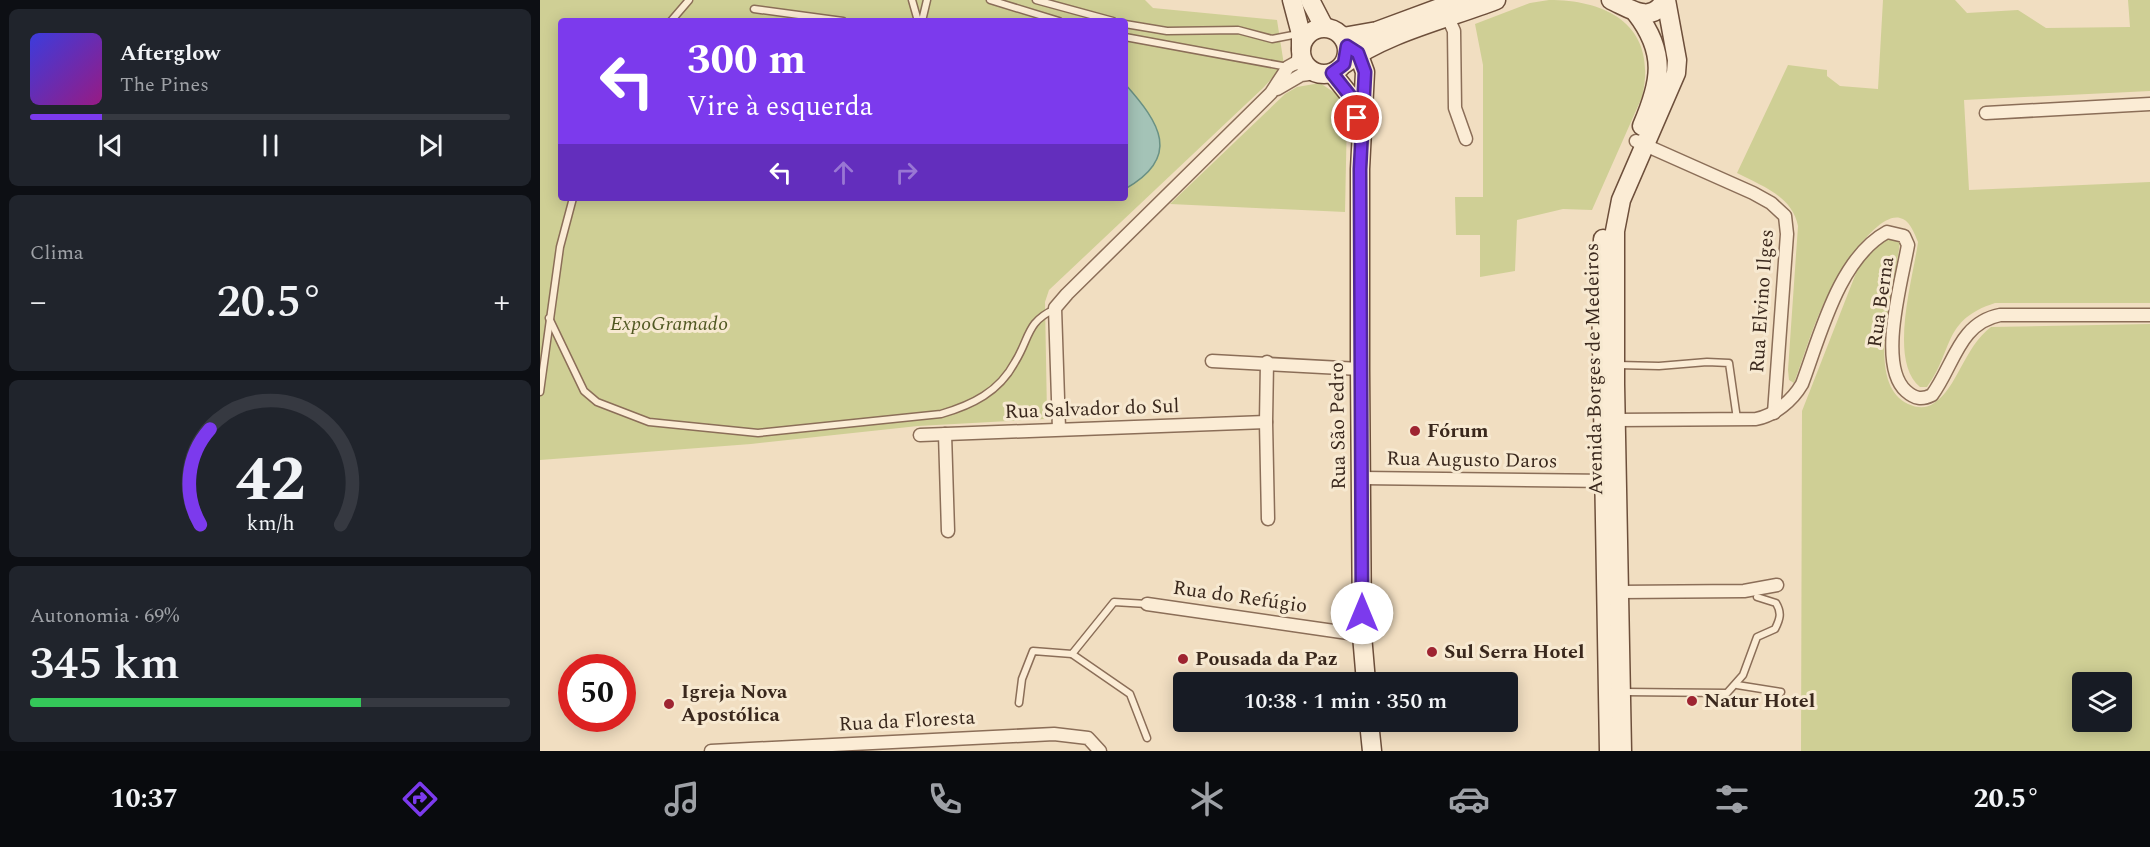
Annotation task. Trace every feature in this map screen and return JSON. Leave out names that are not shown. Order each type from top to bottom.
[{"type":"main road","points":[[1292,0],[1322,52]]},
{"type":"main road","points":[[1310,0],[1322,52]]},
{"type":"main road","points":[[1322,52],[1383,42],[1446,13],[1461,0]]},
{"type":"main road","points":[[1322,52],[1377,31],[1496,0]]},
{"type":"main road","points":[[1611,0],[1631,8],[1656,12],[1666,0]]},
{"type":"main road","name":"Avenida Borges de Medeiros","points":[[1622,751],[1613,652],[1606,211],[1676,73],[1677,60],[1666,0]]},
{"type":"main road","name":"Avenida Borges de Medeiros","points":[[1631,8],[1650,31],[1658,54],[1658,68],[1641,143]]},
{"type":"main road","points":[[1365,72],[1365,59],[1383,42]]},
{"type":"main road","name":"Rua São Pedro","points":[[1322,52],[1365,72],[1360,169],[1360,369],[1362,635],[1365,672]]},
{"type":"main road","name":"Rua São Pedro","points":[[1322,52],[1355,107],[1360,169]]},
{"type":"main road","name":"Avenida Borges de Medeiros","points":[[1608,289],[1614,365],[1608,384],[1616,420],[1611,481],[1619,592],[1613,652]]},
{"type":"main road","name":"Avenida Borges de Medeiros","points":[[1609,751],[1616,698]]},
{"type":"main road","points":[[1370,732],[1372,751]]},
{"type":"street","points":[[1446,13],[1454,31],[1455,108],[1466,139]]},
{"type":"street","points":[[1271,93],[1301,75],[1322,52]]},
{"type":"street","points":[[1059,429],[1055,308],[1271,93],[1322,52]]},
{"type":"street","points":[[1986,113],[2150,104]]},
{"type":"street","name":"Rua Elvino Ilges","points":[[1641,143],[1771,203],[1785,216],[1787,234],[1774,412]]},
{"type":"street","name":"Rua Berna","points":[[1774,412],[1796,396],[1838,290],[1848,274],[1878,237],[1887,232],[1904,236],[1908,245],[1894,327],[1892,358],[1903,389],[1913,397],[1923,399],[1932,395],[1961,342],[1974,326],[1986,318],[2000,315],[2150,315]]},
{"type":"street","points":[[1212,361],[1267,362],[1360,369]]},
{"type":"street","points":[[1267,362],[1268,519]]},
{"type":"street","points":[[1616,420],[1755,419],[1774,412]]},
{"type":"street","name":"Rua Salvador do Sul","points":[[920,435],[1266,422]]},
{"type":"street","points":[[945,434],[948,531]]},
{"type":"street","name":"Rua Augusto Daros","points":[[1362,478],[1611,481]]},
{"type":"street","points":[[1619,592],[1744,591],[1777,585]]},
{"type":"street","name":"Rua do Refúgio","points":[[1148,604],[1362,635]]},
{"type":"street","name":"Rua da Floresta","points":[[711,751],[1054,734],[1088,738],[1100,751]]},
{"type":"lane","points":[[674,18],[689,0]]},
{"type":"lane","points":[[912,0],[917,18]]},
{"type":"lane","points":[[923,18],[927,0]]},
{"type":"lane","points":[[990,0],[1049,18]]},
{"type":"lane","points":[[1036,0],[1102,18]]},
{"type":"lane","points":[[1046,17],[1051,4]]},
{"type":"lane","points":[[754,9],[821,18]]},
{"type":"lane","points":[[1128,25],[1167,32],[1231,29],[1322,52]]},
{"type":"lane","points":[[1128,37],[1322,52]]},
{"type":"lane","points":[[540,392],[545,372],[549,318],[560,247],[572,201]]},
{"type":"lane","points":[[549,318],[574,376],[584,391],[597,402],[648,422],[758,433],[941,414],[964,408],[1000,384],[1015,364],[1031,326],[1040,315],[1055,308]]},
{"type":"lane","points":[[1614,365],[1729,363],[1737,419]]},
{"type":"lane","points":[[1616,698],[1727,693],[1737,685],[1757,637],[1775,629],[1780,619],[1781,611],[1776,603],[1757,597]]},
{"type":"lane","points":[[1072,654],[1114,602],[1148,604]]},
{"type":"lane","points":[[1019,703],[1022,679],[1033,651],[1072,654],[1130,694],[1147,738]]},
{"type":"lane","points":[[1737,685],[1781,692]]},
{"type":"green space","name":"ExpoGramado","points":[[540,0],[1145,0],[1153,8],[1277,20],[1284,65],[1263,88],[1049,290],[1045,302],[1047,415],[1044,419],[918,426],[751,444],[540,460]]},
{"type":"green space","points":[[1549,0],[1572,1],[1592,6],[1610,13],[1625,23],[1636,36],[1643,53],[1645,73],[1642,97],[1592,210],[1563,209],[1517,220],[1515,271],[1480,277],[1480,235],[1456,235],[1455,197],[1483,197],[1483,65],[1475,24],[1530,3]]},
{"type":"green space","points":[[1883,0],[1955,0],[1967,13],[2018,10],[2046,28],[2130,27],[2128,0],[2150,0],[2150,91],[1964,100],[1969,190],[2150,182],[2150,303],[1995,303],[1978,310],[1957,327],[1936,373],[1927,387],[1920,387],[1911,375],[1905,359],[1904,339],[1908,297],[1918,242],[1906,221],[1893,218],[1871,232],[1841,272],[1819,315],[1794,383],[1789,380],[1798,226],[1795,216],[1783,199],[1737,173],[1788,65],[1827,70],[1827,76],[1840,86],[1878,89]]},
{"type":"green space","points":[[1320,83],[1344,99],[1347,114],[1345,212],[1170,204],[1285,94],[1297,87]]},
{"type":"green space","points":[[1889,237],[1900,240],[1889,302],[1884,352],[1887,374],[1894,392],[1908,404],[1921,407],[1928,406],[1942,397],[1974,345],[1991,327],[2150,324],[2150,751],[1801,751],[1802,411],[1858,268],[1881,241]]},
{"type":"shaded area","points":[[1128,88],[1148,112],[1160,139],[1159,152],[1154,165],[1143,177],[1128,187]]},
{"type":"place","name":"Fórum","points":[[1415,431]]},
{"type":"place","name":"Sul Serra Hotel","points":[[1432,652]]},
{"type":"place","name":"Pousada da Paz","points":[[1183,659]]},
{"type":"place","name":"Natur Hotel","points":[[1692,701]]},
{"type":"place","name":"Igreja Nova Apostólica","points":[[669,704]]},
{"type":"route","points":[[1357,118],[1351,97],[1332,73],[1344,64],[1348,52],[1347,46],[1358,53],[1365,72],[1360,169],[1362,613]]}]
